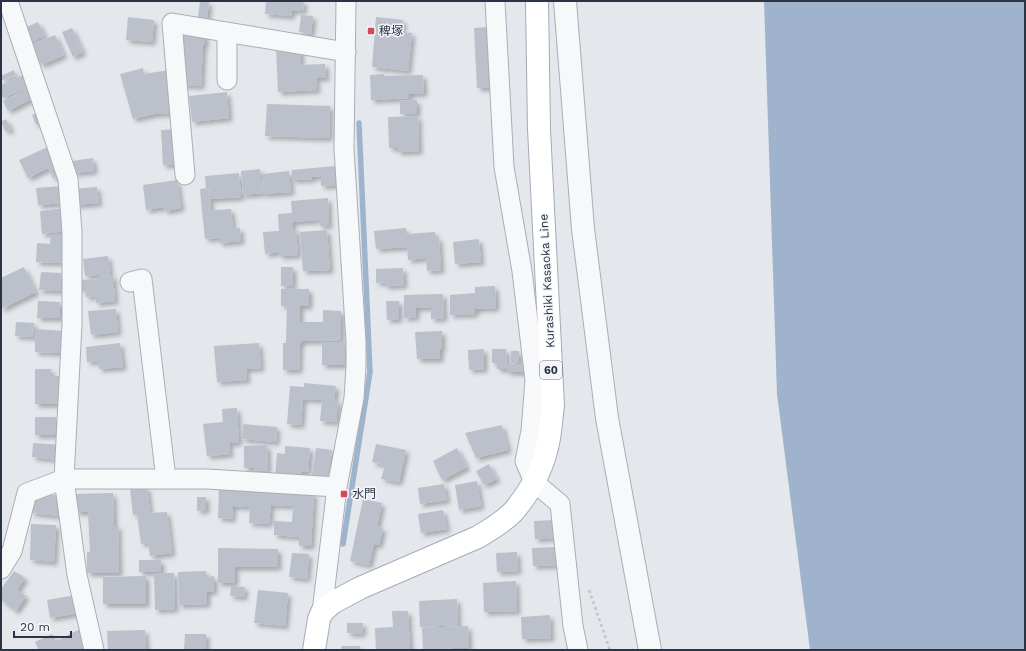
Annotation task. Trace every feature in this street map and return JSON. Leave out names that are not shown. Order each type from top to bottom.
[{"type":"main road","name":"Kurashiki Kasaoka Line","points":[[322,612],[332,603],[360,588],[478,537],[495,527],[513,512],[534,482],[542,465],[548,442],[553,406],[539,129],[538,1]]},
{"type":"main road","points":[[314,650],[319,619],[322,612]]},
{"type":"street","points":[[8,1],[68,179],[72,232],[72,324],[64,479],[77,575],[94,650]]},
{"type":"street","points":[[322,612],[337,487],[354,398],[356,367],[356,342],[344,149],[346,1]]},
{"type":"street","points":[[495,1],[504,167],[522,270],[535,380],[531,431],[525,461],[534,482],[560,504],[573,626],[578,650]]},
{"type":"street","points":[[565,1],[583,228],[607,418],[650,650]]},
{"type":"street","points":[[185,175],[172,23],[346,52]]},
{"type":"street","points":[[227,32],[227,80]]},
{"type":"street","points":[[130,282],[142,279],[166,479]]},
{"type":"street","points":[[1,569],[12,551],[28,493],[64,479],[207,479],[337,487]]},
{"type":"water","points":[[764,1],[1025,1],[1025,650],[810,650],[777,394]]},
{"type":"building","points":[[200,1],[209,2],[207,19],[198,18]]},
{"type":"building","points":[[266,1],[304,1],[303,11],[292,10],[291,16],[265,14]]},
{"type":"building","points":[[301,15],[313,16],[311,34],[299,32]]},
{"type":"building","points":[[128,17],[154,20],[152,42],[126,40]]},
{"type":"building","points":[[376,17],[403,20],[402,32],[412,33],[408,71],[372,67]]},
{"type":"building","points":[[38,22],[45,36],[29,43],[22,29]]},
{"type":"building","points":[[492,27],[495,87],[477,88],[474,28]]},
{"type":"building","points":[[72,28],[83,52],[73,57],[62,32]]},
{"type":"building","points":[[184,33],[205,34],[201,86],[182,85]]},
{"type":"building","points":[[55,35],[64,55],[41,65],[32,44]]},
{"type":"building","points":[[300,46],[301,65],[325,64],[326,78],[316,78],[317,90],[278,92],[276,47]]},
{"type":"building","points":[[143,68],[144,74],[169,70],[172,113],[154,114],[133,119],[120,74]]},
{"type":"building","points":[[14,70],[16,75],[1,81],[1,76]]},
{"type":"building","points":[[384,74],[384,76],[423,75],[424,93],[409,94],[409,98],[371,100],[370,75]]},
{"type":"building","points":[[23,75],[28,87],[3,98],[1,94],[1,85]]},
{"type":"building","points":[[26,89],[31,99],[8,111],[3,101]]},
{"type":"building","points":[[227,92],[229,118],[192,122],[189,96]]},
{"type":"building","points":[[417,100],[417,113],[400,114],[400,101]]},
{"type":"building","points":[[267,104],[330,106],[329,138],[265,136]]},
{"type":"building","points":[[41,111],[45,121],[36,125],[32,115]]},
{"type":"building","points":[[418,116],[419,151],[398,152],[398,148],[389,148],[388,117]]},
{"type":"building","points":[[6,119],[11,129],[6,132],[1,122]]},
{"type":"building","points":[[177,129],[179,164],[163,165],[161,130]]},
{"type":"building","points":[[50,146],[63,174],[53,178],[48,168],[28,178],[19,160]]},
{"type":"building","points":[[93,158],[94,171],[73,173],[72,161]]},
{"type":"building","points":[[335,166],[336,185],[321,186],[321,176],[312,177],[312,179],[292,180],[292,170]]},
{"type":"building","points":[[260,169],[262,193],[243,195],[241,171]]},
{"type":"building","points":[[289,171],[291,192],[263,194],[262,174]]},
{"type":"building","points":[[239,173],[241,197],[210,199],[211,210],[202,211],[200,189],[209,188],[206,188],[205,176]]},
{"type":"building","points":[[177,180],[181,208],[165,211],[164,207],[146,210],[143,185]]},
{"type":"building","points":[[63,186],[64,203],[38,205],[36,188]]},
{"type":"building","points":[[97,187],[99,203],[75,205],[73,189]]},
{"type":"building","points":[[328,198],[329,225],[320,226],[319,220],[292,222],[293,230],[296,229],[298,255],[280,256],[279,252],[265,254],[263,232],[279,231],[278,214],[292,213],[291,201]]},
{"type":"building","points":[[64,208],[67,231],[42,234],[40,211]]},
{"type":"building","points":[[231,209],[233,228],[240,228],[241,241],[219,243],[219,238],[205,239],[202,211]]},
{"type":"building","points":[[406,228],[406,234],[435,232],[435,238],[439,238],[441,270],[427,271],[426,258],[408,260],[407,247],[376,249],[374,231]]},
{"type":"building","points":[[327,230],[330,270],[303,271],[300,232]]},
{"type":"building","points":[[51,234],[67,234],[66,263],[36,262],[37,243],[50,244]]},
{"type":"building","points":[[479,239],[481,262],[455,264],[453,242]]},
{"type":"building","points":[[108,256],[110,274],[85,276],[83,259]]},
{"type":"building","points":[[24,267],[36,292],[1,309],[1,278]]},
{"type":"building","points":[[281,267],[293,267],[293,286],[281,286]]},
{"type":"building","points":[[403,268],[404,285],[385,286],[385,282],[376,283],[376,269]]},
{"type":"building","points":[[41,272],[61,273],[60,291],[39,290]]},
{"type":"building","points":[[113,275],[115,301],[96,303],[95,296],[86,297],[85,289],[79,289],[79,280],[99,279],[99,276]]},
{"type":"building","points":[[495,286],[496,308],[475,309],[475,314],[450,315],[450,295],[475,293],[475,287]]},
{"type":"building","points":[[281,289],[309,289],[309,306],[300,306],[302,343],[300,343],[299,370],[283,370],[283,343],[286,343],[287,306],[281,306]]},
{"type":"building","points":[[443,294],[444,318],[431,319],[431,307],[416,308],[416,317],[404,318],[404,295]]},
{"type":"building","points":[[38,301],[60,302],[60,318],[37,318]]},
{"type":"building","points":[[386,301],[399,301],[399,319],[387,320]]},
{"type":"building","points":[[116,309],[118,332],[91,335],[88,311]]},
{"type":"building","points":[[323,310],[341,311],[341,340],[302,341],[302,322],[323,322]]},
{"type":"building","points":[[16,322],[34,323],[33,337],[15,336]]},
{"type":"building","points":[[35,329],[65,331],[64,353],[35,352]]},
{"type":"building","points":[[442,331],[442,349],[440,349],[440,359],[417,359],[415,332]]},
{"type":"building","points":[[322,342],[345,342],[344,365],[322,365]]},
{"type":"building","points":[[120,343],[123,367],[99,369],[98,361],[87,362],[86,347]]},
{"type":"building","points":[[259,343],[261,368],[246,369],[247,380],[217,382],[214,346]]},
{"type":"building","points":[[484,349],[484,369],[469,370],[468,350]]},
{"type":"building","points":[[492,349],[506,349],[507,369],[497,369],[497,363],[492,363]]},
{"type":"building","points":[[511,351],[519,351],[519,363],[511,363]]},
{"type":"building","points":[[507,364],[525,364],[525,372],[507,372]]},
{"type":"building","points":[[35,369],[51,369],[51,376],[59,376],[58,404],[35,404]]},
{"type":"building","points":[[304,383],[336,386],[334,401],[338,401],[336,422],[320,421],[322,400],[303,399],[301,425],[287,424],[290,386],[304,387]]},
{"type":"building","points":[[237,408],[239,442],[229,443],[230,454],[207,456],[203,424],[223,422],[222,409]]},
{"type":"building","points":[[35,417],[56,417],[56,435],[35,435]]},
{"type":"building","points":[[243,424],[277,427],[276,442],[242,439]]},
{"type":"building","points":[[502,425],[508,450],[476,458],[465,433]]},
{"type":"building","points":[[33,443],[61,445],[60,460],[32,457]]},
{"type":"building","points":[[376,444],[406,450],[399,482],[381,479],[385,465],[372,462]]},
{"type":"building","points":[[267,445],[268,470],[254,471],[254,468],[244,468],[244,446]]},
{"type":"building","points":[[285,446],[310,448],[308,472],[302,471],[301,479],[275,477],[277,453],[285,454]]},
{"type":"building","points":[[316,448],[332,450],[328,477],[312,475]]},
{"type":"building","points":[[457,448],[467,467],[442,480],[433,461]]},
{"type":"building","points":[[489,464],[497,479],[484,485],[476,471]]},
{"type":"building","points":[[477,481],[481,506],[459,510],[455,485]]},
{"type":"building","points":[[444,484],[447,500],[420,504],[418,488]]},
{"type":"building","points":[[147,487],[150,513],[167,512],[172,553],[150,556],[148,543],[141,544],[137,514],[133,515],[130,489]]},
{"type":"building","points":[[219,487],[314,493],[311,546],[299,546],[299,537],[274,535],[274,521],[292,522],[293,506],[271,505],[269,524],[249,523],[250,507],[233,506],[232,519],[218,518]]},
{"type":"building","points":[[34,493],[63,496],[60,516],[31,513]]},
{"type":"building","points":[[113,493],[114,526],[118,526],[119,573],[87,573],[87,552],[90,552],[88,512],[76,512],[75,494]]},
{"type":"building","points":[[197,497],[206,497],[206,510],[197,511]]},
{"type":"building","points":[[363,499],[382,503],[377,527],[383,528],[379,545],[374,544],[369,565],[350,561]]},
{"type":"building","points":[[443,510],[447,529],[421,533],[418,514]]},
{"type":"building","points":[[554,520],[555,538],[535,539],[534,521]]},
{"type":"building","points":[[31,524],[56,525],[54,562],[30,560]]},
{"type":"building","points":[[557,547],[557,565],[533,566],[532,548]]},
{"type":"building","points":[[218,548],[278,549],[278,567],[235,567],[235,583],[218,583]]},
{"type":"building","points":[[517,552],[518,571],[497,572],[496,553]]},
{"type":"building","points":[[292,553],[309,554],[307,579],[289,577]]},
{"type":"building","points":[[139,560],[161,560],[161,572],[139,572]]},
{"type":"building","points":[[14,571],[25,578],[17,590],[26,596],[16,611],[1,600],[1,589]]},
{"type":"building","points":[[206,571],[206,577],[214,576],[214,591],[207,592],[207,604],[179,605],[178,572]]},
{"type":"building","points":[[154,573],[174,573],[175,609],[155,610]]},
{"type":"building","points":[[146,576],[146,604],[103,604],[103,577]]},
{"type":"building","points":[[516,581],[517,611],[484,612],[483,583]]},
{"type":"building","points":[[231,586],[245,587],[244,597],[230,596]]},
{"type":"building","points":[[258,590],[288,593],[285,626],[254,623]]},
{"type":"building","points":[[76,595],[79,613],[50,618],[47,600]]},
{"type":"building","points":[[457,599],[458,625],[420,627],[419,601]]},
{"type":"building","points":[[392,611],[408,611],[410,650],[376,650],[375,628],[393,627]]},
{"type":"building","points":[[550,615],[551,638],[522,639],[521,617]]},
{"type":"building","points":[[347,623],[363,623],[362,634],[347,633]]},
{"type":"building","points":[[468,626],[469,647],[423,650],[422,628]]},
{"type":"building","points":[[80,629],[87,642],[81,645],[84,650],[39,650],[35,642],[52,634],[56,641]]},
{"type":"building","points":[[145,630],[146,650],[108,650],[107,631]]},
{"type":"building","points":[[185,634],[206,634],[206,650],[184,650]]},
{"type":"building","points":[[341,646],[360,646],[360,650],[342,650]]},
{"type":"waterway","points":[[343,544],[370,372],[359,123]]},
{"type":"place","name":"稗塚","points":[[371,31]]},
{"type":"place","name":"水門","points":[[344,494]]}]
